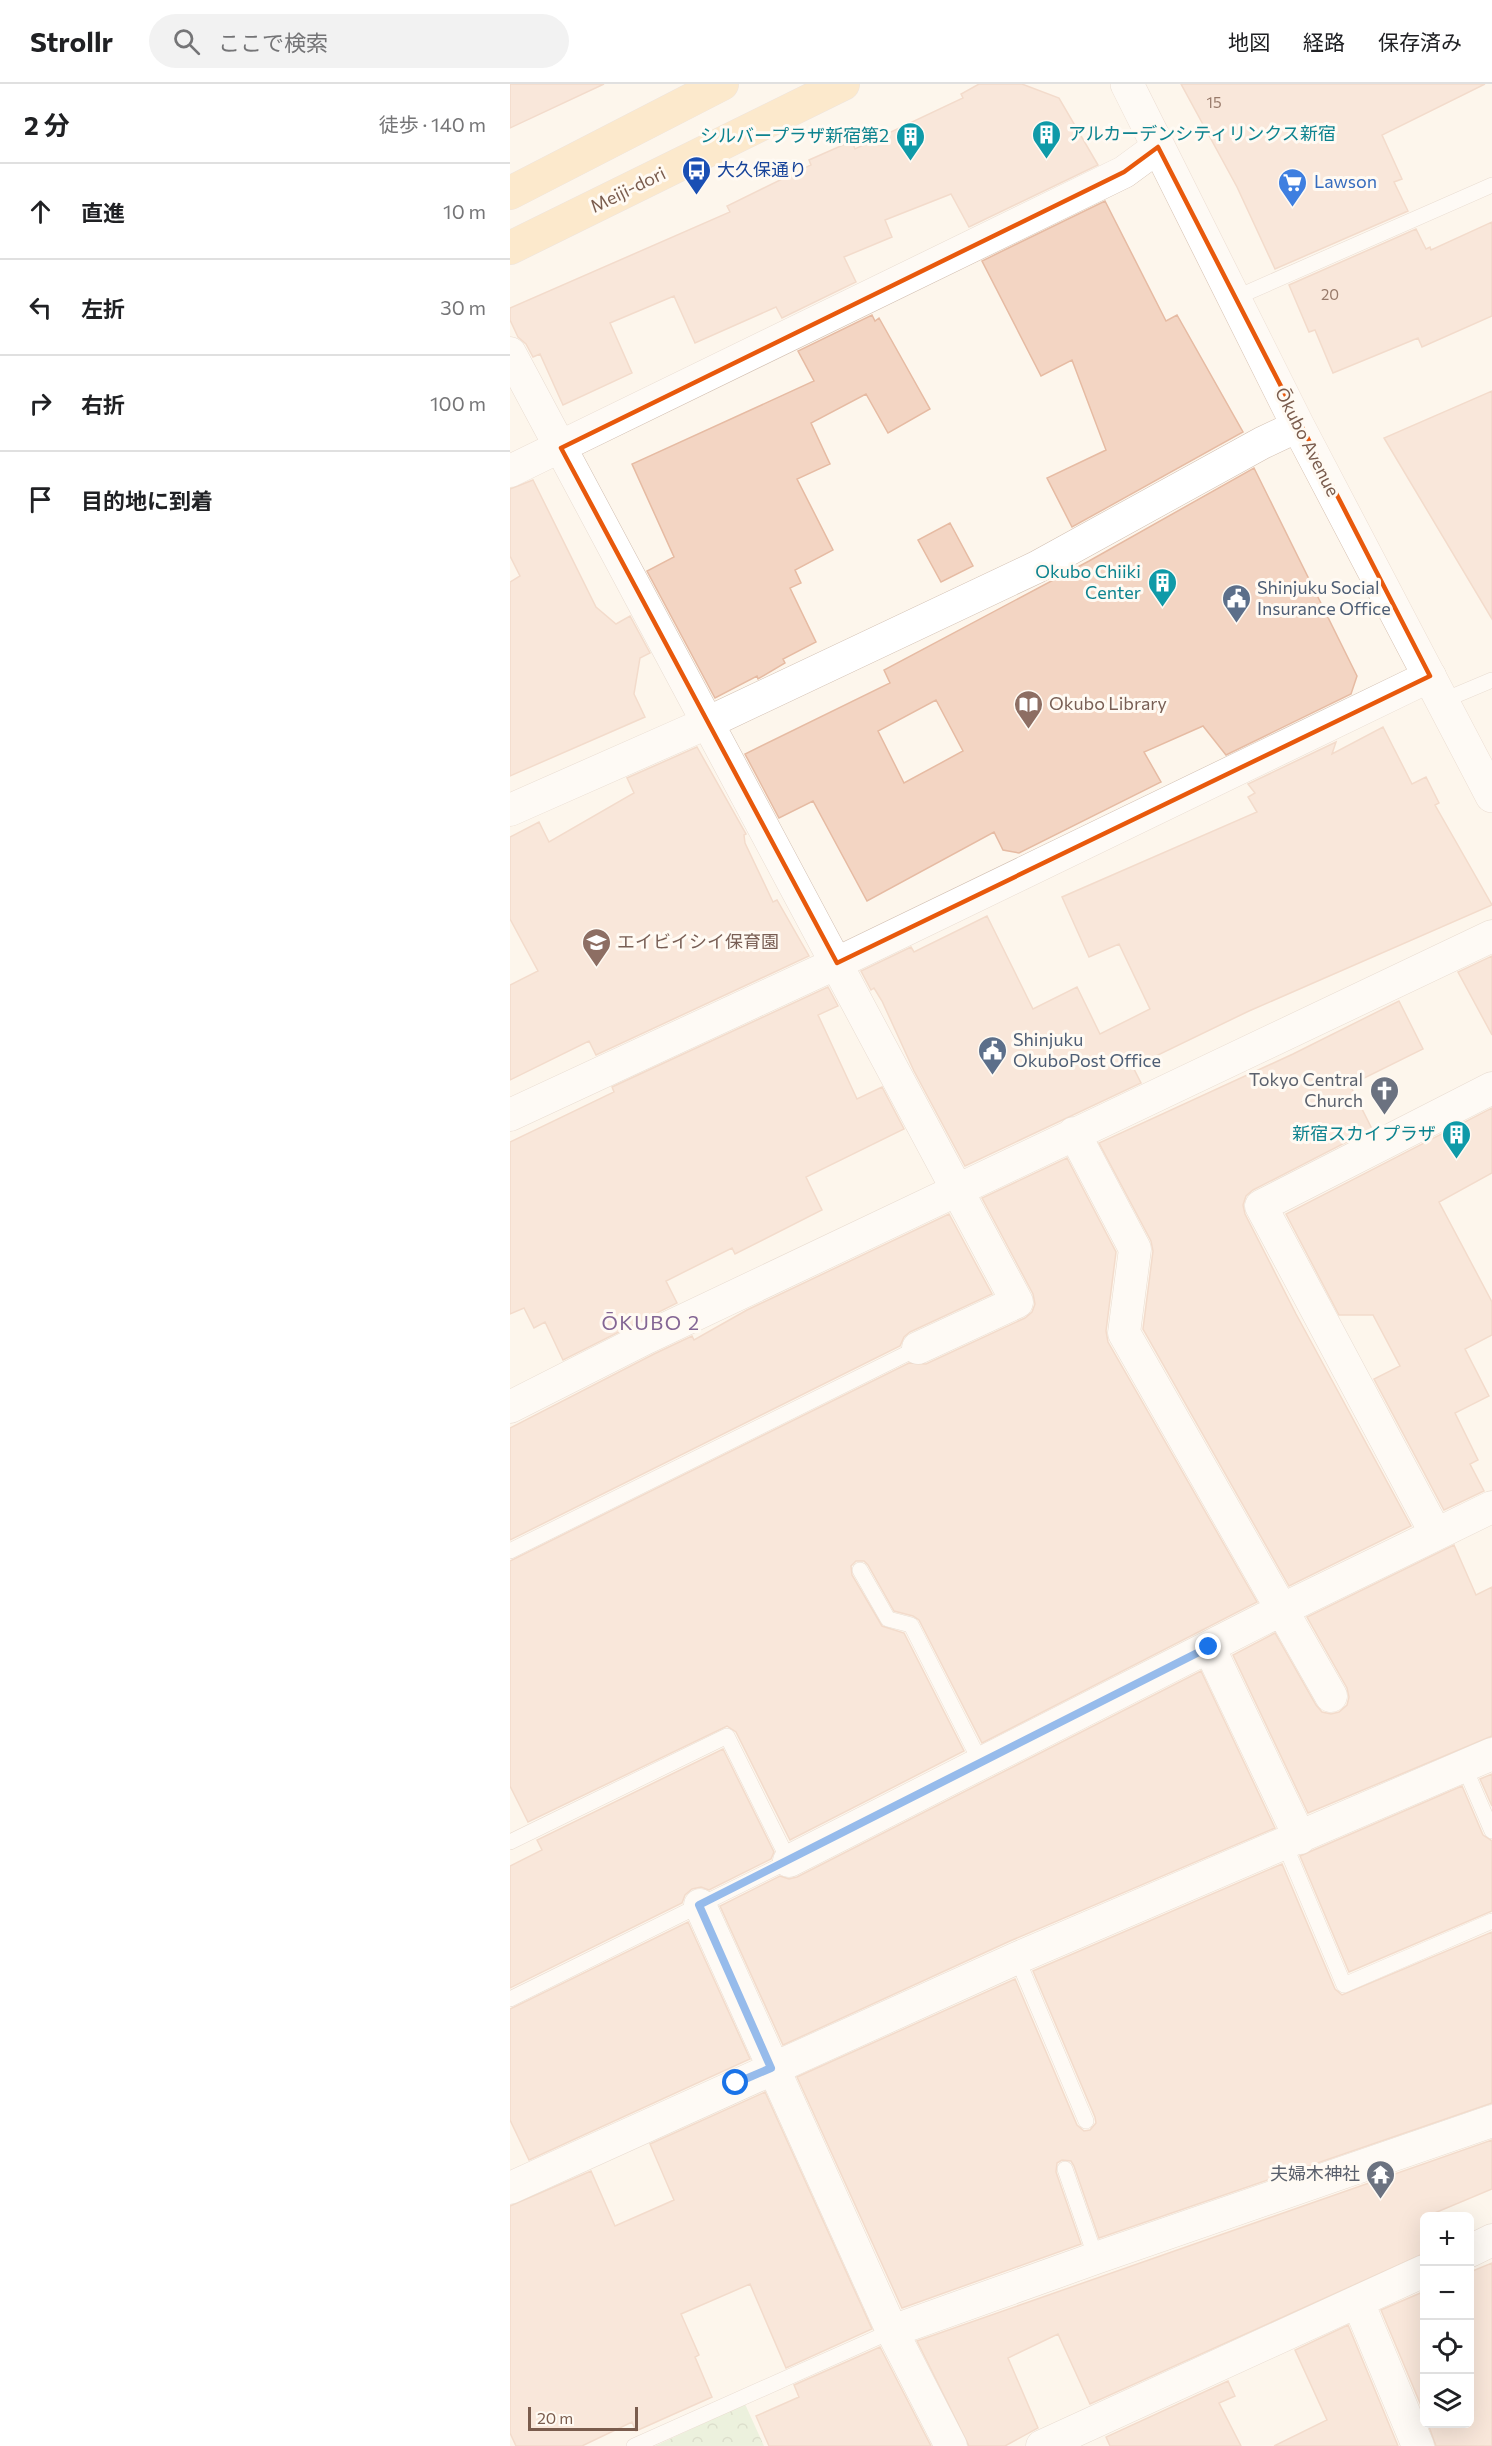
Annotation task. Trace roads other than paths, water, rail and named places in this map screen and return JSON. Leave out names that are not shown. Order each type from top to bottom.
[{"type":"main road","points":[[510,193],[722,84]]},
{"type":"main road","name":"Meiji-dori","points":[[510,248],[843,84]]},
{"type":"main road","name":"Ōkubo Avenue","points":[[1127,84],[1298,426],[1492,796]]},
{"type":"street","points":[[510,471],[1124,172],[1158,147]]},
{"type":"street","points":[[510,353],[1017,1302],[918,1348]]},
{"type":"street","points":[[510,810],[707,723],[1037,567],[1262,443],[1298,426]]},
{"type":"street","points":[[510,1115],[1436,689]]},
{"type":"street","points":[[510,1407],[646,1338],[1492,936]]},
{"type":"street","points":[[1436,1534],[1262,1206],[1492,1088]]},
{"type":"street","points":[[1074,1133],[1135,1249],[1124,1333],[1331,1696]]},
{"type":"street","points":[[789,1861],[1281,1610],[1492,1507]]},
{"type":"street","points":[[1209,1647],[1292,1841]]},
{"type":"street","points":[[510,2188],[1017,1958],[1478,1760]]},
{"type":"street","points":[[699,1905],[892,2331],[951,2446]]},
{"type":"street","points":[[892,2331],[1492,2121]]},
{"type":"street","points":[[1474,2249],[1492,2240]]},
{"type":"street","points":[[1042,2446],[1420,2273]]},
{"type":"street","points":[[1358,2302],[1418,2446]]},
{"type":"lane","points":[[1235,298],[1492,185]]},
{"type":"lane","points":[[1436,689],[1492,680]]},
{"type":"lane","points":[[510,1551],[918,1348]]},
{"type":"lane","points":[[860,1570],[888,1618],[911,1625],[981,1763]]},
{"type":"lane","points":[[510,1842],[727,1736],[789,1861],[510,1999]]},
{"type":"lane","points":[[1478,1760],[1492,1831]]},
{"type":"lane","points":[[1292,1841],[1344,1985],[1492,1921]]},
{"type":"lane","points":[[1017,1958],[1086,2121]]},
{"type":"lane","points":[[1065,2169],[1096,2258]]},
{"type":"lane","points":[[634,2446],[892,2331]]},
{"type":"place","name":"アルカーデンシティリンクス新宿","points":[[1047,160]]},
{"type":"place","name":"シルバープラザ新宿第2","points":[[910,162]]},
{"type":"place","name":"大久保通り","points":[[696,196]]},
{"type":"place","name":"Lawson","points":[[1293,208]]},
{"type":"place","name":"Okubo Chiiki Center","points":[[1162,608]]},
{"type":"place","name":"Shinjuku Social Insurance Office","points":[[1236,624]]},
{"type":"place","name":"Okubo Library","points":[[1028,730]]},
{"type":"place","name":"エイビイシイ保育園","points":[[596,968]]},
{"type":"place","name":"Shinjuku OkuboPost Office","points":[[992,1076]]},
{"type":"place","name":"Tokyo Central Church","points":[[1384,1116]]},
{"type":"place","name":"新宿スカイプラザ","points":[[1457,1160]]},
{"type":"place","name":"夫婦木神社","points":[[1381,2200]]},
{"type":"district","name":"ŌKUBO 2","points":[[651,1323]]}]
